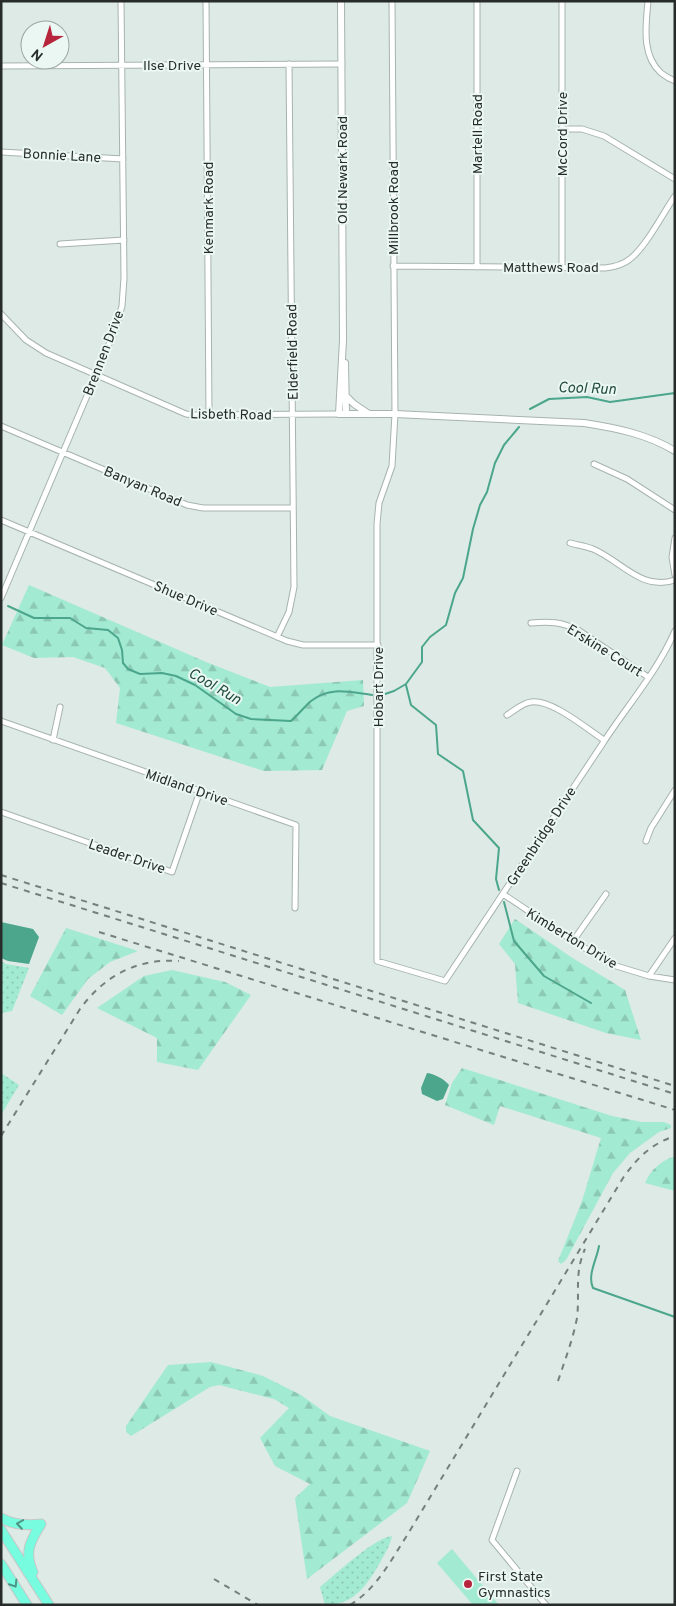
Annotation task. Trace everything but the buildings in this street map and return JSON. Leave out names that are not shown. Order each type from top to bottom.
[{"type":"main road","points":[[1,1518],[27,1526],[41,1524],[34,1535],[28,1556],[38,1587]]},
{"type":"main road","points":[[1,1530],[49,1605]]},
{"type":"main road","points":[[1,1564],[27,1605]]},
{"type":"street","name":"Brennen Drive","points":[[1,598],[115,330],[122,306],[124,240],[121,1]]},
{"type":"street","name":"Kenmark Road","points":[[206,1],[210,415]]},
{"type":"street","name":"Old Newark Road","points":[[341,1],[343,414]]},
{"type":"street","name":"Millbrook Road","points":[[392,1],[395,414]]},
{"type":"street","name":"Martell Road","points":[[477,1],[477,267]]},
{"type":"street","name":"McCord Drive","points":[[562,1],[562,268]]},
{"type":"street","points":[[648,1],[645,34],[650,59],[661,73],[675,81]]},
{"type":"street","name":"Elderfield Road","points":[[277,637],[289,612],[294,587],[289,64]]},
{"type":"street","name":"Ilse Drive","points":[[1,66],[342,64]]},
{"type":"street","points":[[562,129],[582,129],[604,136],[675,179]]},
{"type":"street","name":"Bonnie Lane","points":[[1,152],[123,159]]},
{"type":"street","name":"Matthews Road","points":[[393,266],[562,268],[605,268],[619,266],[629,260],[643,246],[675,196]]},
{"type":"street","points":[[60,244],[124,240]]},
{"type":"street","name":"Lisbeth Road","points":[[1,314],[17,332],[46,353],[186,414],[343,414]]},
{"type":"street","name":"Old Newark Road","points":[[343,340],[347,397],[343,414]]},
{"type":"street","points":[[347,397],[369,414]]},
{"type":"street","points":[[343,414],[395,414],[584,423],[613,427],[647,437],[675,451]]},
{"type":"street","name":"Hobart Drive","points":[[378,961],[378,512],[392,466],[395,414]]},
{"type":"street","name":"Banyan Road","points":[[1,426],[180,503],[194,507],[293,508]]},
{"type":"street","points":[[594,464],[627,479],[675,510]]},
{"type":"street","name":"Shue Drive","points":[[1,520],[295,644],[378,644]]},
{"type":"street","points":[[675,538],[675,575]]},
{"type":"street","points":[[570,543],[594,550],[647,581],[667,583],[675,580]]},
{"type":"street","name":"Erskine Court","points":[[531,623],[545,621],[565,624],[578,630],[648,677]]},
{"type":"street","name":"Greenbridge Drive","points":[[378,961],[445,981],[604,740],[648,677],[675,631]]},
{"type":"street","points":[[507,716],[531,702],[547,704],[604,740]]},
{"type":"street","points":[[53,740],[60,707]]},
{"type":"street","name":"Midland Drive","points":[[1,721],[296,826],[295,908]]},
{"type":"street","points":[[646,841],[651,828],[675,790]]},
{"type":"street","name":"Leader Drive","points":[[1,812],[172,872],[200,792]]},
{"type":"street","name":"Kimberton Drive","points":[[503,894],[573,941],[613,965],[649,976],[675,980]]},
{"type":"street","points":[[573,941],[606,894]]},
{"type":"street","points":[[649,976],[675,938]]},
{"type":"street","points":[[517,1471],[492,1540],[546,1605]]},
{"type":"green space","points":[[29,585],[206,662],[270,687],[363,680],[364,706],[347,711],[322,770],[264,771],[116,723],[120,688],[105,668],[73,657],[34,658],[2,645]]},
{"type":"green space","points":[[515,919],[571,957],[625,990],[641,1040],[606,1033],[518,1003],[515,964],[499,944]]},
{"type":"green space","points":[[66,928],[138,951],[110,962],[88,979],[62,1015],[30,996]]},
{"type":"green space","points":[[1,961],[6,964],[29,968],[12,1011],[2,1013]]},
{"type":"green space","points":[[172,970],[225,982],[251,995],[198,1070],[157,1062],[157,1038],[97,1008],[144,976]]},
{"type":"green space","points":[[462,1068],[612,1116],[642,1122],[664,1122],[671,1125],[671,1128],[659,1132],[630,1153],[613,1173],[566,1260],[561,1264],[558,1261],[582,1201],[601,1138],[500,1106],[494,1125],[445,1105],[452,1083]]},
{"type":"green space","points":[[1,1073],[19,1085],[1,1115]]},
{"type":"green space","points":[[675,1156],[675,1191],[645,1183],[657,1166]]},
{"type":"green space","points":[[211,1362],[263,1376],[301,1395],[330,1416],[430,1451],[407,1503],[307,1579],[295,1498],[310,1484],[275,1466],[260,1438],[289,1408],[274,1399],[219,1385],[210,1387],[131,1436],[126,1432],[126,1426],[168,1365]]},
{"type":"green space","points":[[392,1536],[389,1546],[371,1578],[359,1592],[344,1602],[325,1605],[320,1587],[375,1543]]},
{"type":"green space","name":"First State Gymnastics","points":[[452,1549],[499,1605],[473,1605],[437,1563]]},
{"type":"shaded area","points":[[1,922],[33,929],[39,937],[29,964],[1,958]]},
{"type":"shaded area","points":[[427,1073],[439,1077],[449,1085],[443,1099],[437,1101],[422,1094],[421,1088]]},
{"type":"waterway","name":"Cool Run","points":[[530,409],[549,399],[587,397],[610,402],[675,393]]},
{"type":"waterway","name":"Cool Run","points":[[385,694],[406,684],[422,662],[422,647],[430,637],[446,625],[455,593],[463,578],[473,529],[480,505],[487,492],[495,463],[504,445],[519,427]]},
{"type":"waterway","name":"Cool Run","points":[[8,606],[34,618],[70,618],[86,628],[108,630],[118,638],[122,650],[123,663],[128,669],[140,674],[162,673],[176,676],[195,685],[236,714],[251,719],[291,721],[311,701],[325,693],[340,691],[372,695]]},
{"type":"waterway","points":[[406,685],[411,705],[436,725],[438,754],[463,771],[473,820],[499,848],[496,879],[499,890]]},
{"type":"waterway","points":[[504,902],[514,941],[544,976],[591,1003]]},
{"type":"waterway","points":[[599,1246],[591,1278],[593,1288],[675,1317]]},
{"type":"railway","points":[[1,875],[675,1086]]},
{"type":"railway","points":[[1,883],[675,1094]]},
{"type":"railway","points":[[99,932],[675,1110]]},
{"type":"railway","points":[[1,1136],[89,997],[123,971],[149,963],[179,961]]},
{"type":"railway","points":[[350,1605],[375,1583],[394,1556],[623,1178],[645,1153],[666,1139],[675,1136]]},
{"type":"railway","points":[[558,1381],[577,1318],[578,1275],[585,1249]]},
{"type":"railway","points":[[214,1579],[258,1605]]},
{"type":"place","name":"First State Gymnastics","points":[[468,1584]]}]
